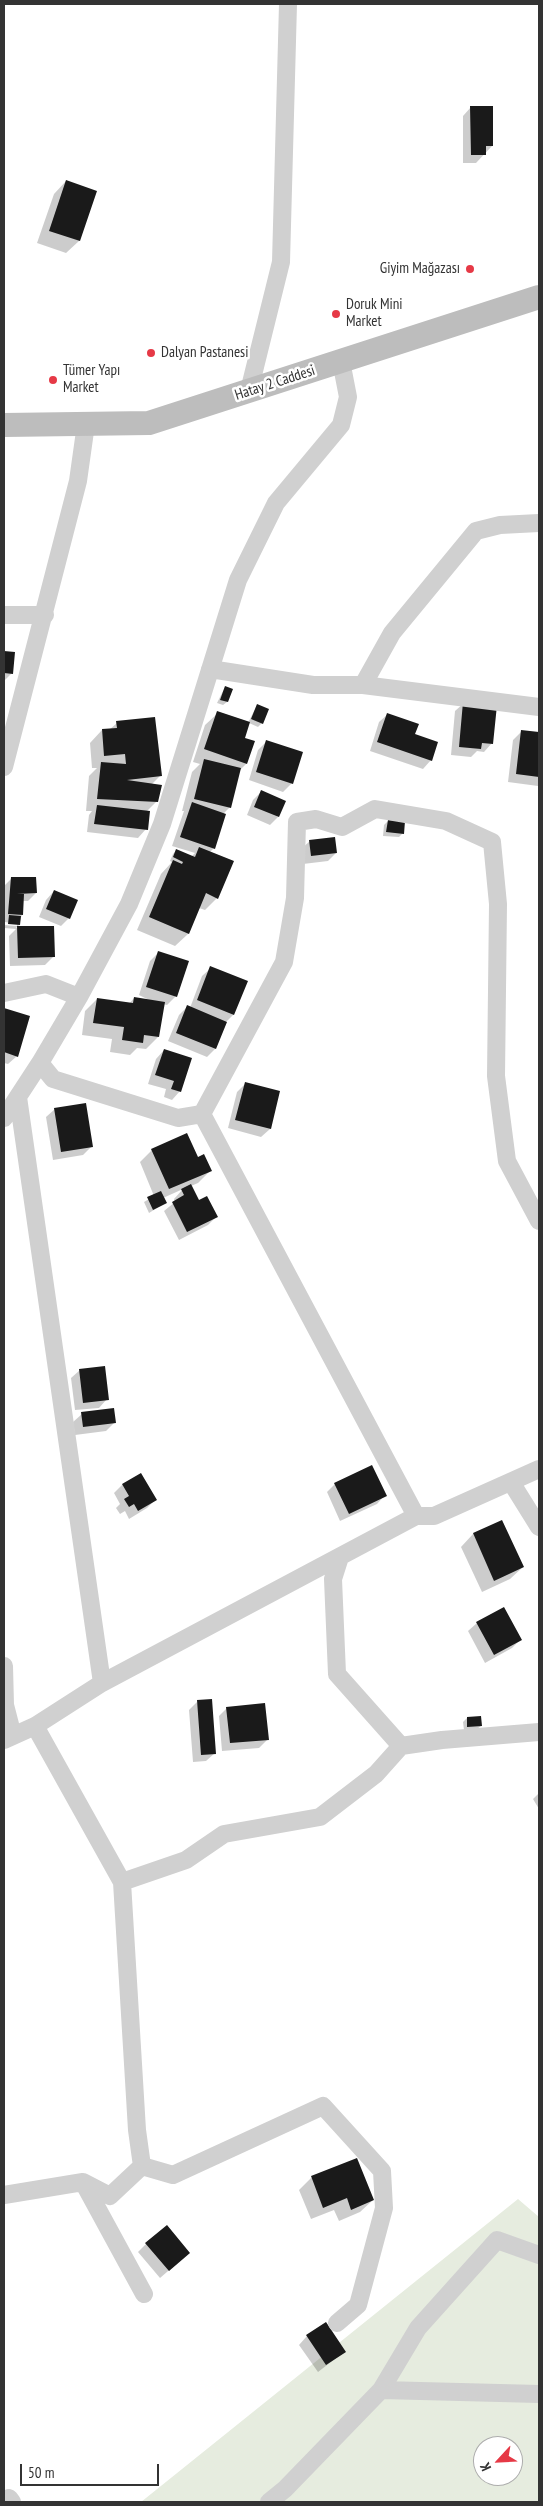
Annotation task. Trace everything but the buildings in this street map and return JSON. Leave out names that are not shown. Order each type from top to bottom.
[{"type":"street","points":[[249,391],[280,262],[288,4]]},
{"type":"street","name":"Hatay 2 Caddesi","points":[[4,425],[149,423],[539,297]]},
{"type":"street","points":[[4,1118],[40,1063],[130,904],[162,824],[238,580],[276,503],[341,425],[348,397],[341,361]]},
{"type":"street","points":[[4,767],[45,615],[78,481],[86,424]]},
{"type":"street","points":[[363,685],[392,633],[476,531],[500,525],[539,523]]},
{"type":"street","points":[[4,615],[45,615]]},
{"type":"street","points":[[210,669],[313,685],[363,685],[539,707]]},
{"type":"street","points":[[202,1114],[284,962],[295,898],[297,822],[316,819],[342,827],[375,809],[446,821],[492,842],[498,904],[496,1076],[507,1161],[539,1221]]},
{"type":"street","points":[[4,993],[46,984],[79,996]]},
{"type":"street","points":[[40,1063],[53,1079],[169,1116],[178,1118],[202,1114]]},
{"type":"street","points":[[18,1097],[102,1683]]},
{"type":"street","points":[[202,1114],[416,1516]]},
{"type":"street","points":[[4,1666],[8,1738],[35,1726],[102,1683],[416,1516],[434,1516],[539,1469]]},
{"type":"street","points":[[511,1482],[539,1527]]},
{"type":"street","points":[[340,1557],[333,1579],[338,1674],[401,1746]]},
{"type":"street","points":[[35,1726],[122,1882],[137,2130],[142,2166]]},
{"type":"street","points":[[122,1882],[186,1860],[224,1834],[320,1817],[376,1774],[401,1746],[442,1740],[539,1732]]},
{"type":"street","points":[[142,2166],[173,2175],[323,2106],[382,2172],[384,2208],[358,2305],[337,2323]]},
{"type":"street","points":[[4,2195],[83,2182],[110,2196],[142,2166]]},
{"type":"street","points":[[83,2182],[144,2294]]},
{"type":"street","points":[[269,2502],[286,2490],[381,2390],[418,2328],[497,2240],[539,2256]]},
{"type":"street","points":[[381,2390],[539,2394]]},
{"type":"street","points":[[4,2501],[9,2498],[12,2502]]},
{"type":"shaded area","points":[[518,2199],[539,2217],[539,2502],[141,2502]]},
{"type":"place","name":"Giyim Mağazası","points":[[470,269]]},
{"type":"place","name":"Doruk Mini Market","points":[[336,314]]},
{"type":"place","name":"Dalyan Pastanesi","points":[[151,353]]},
{"type":"place","name":"Tümer Yapı Market","points":[[53,380]]}]
